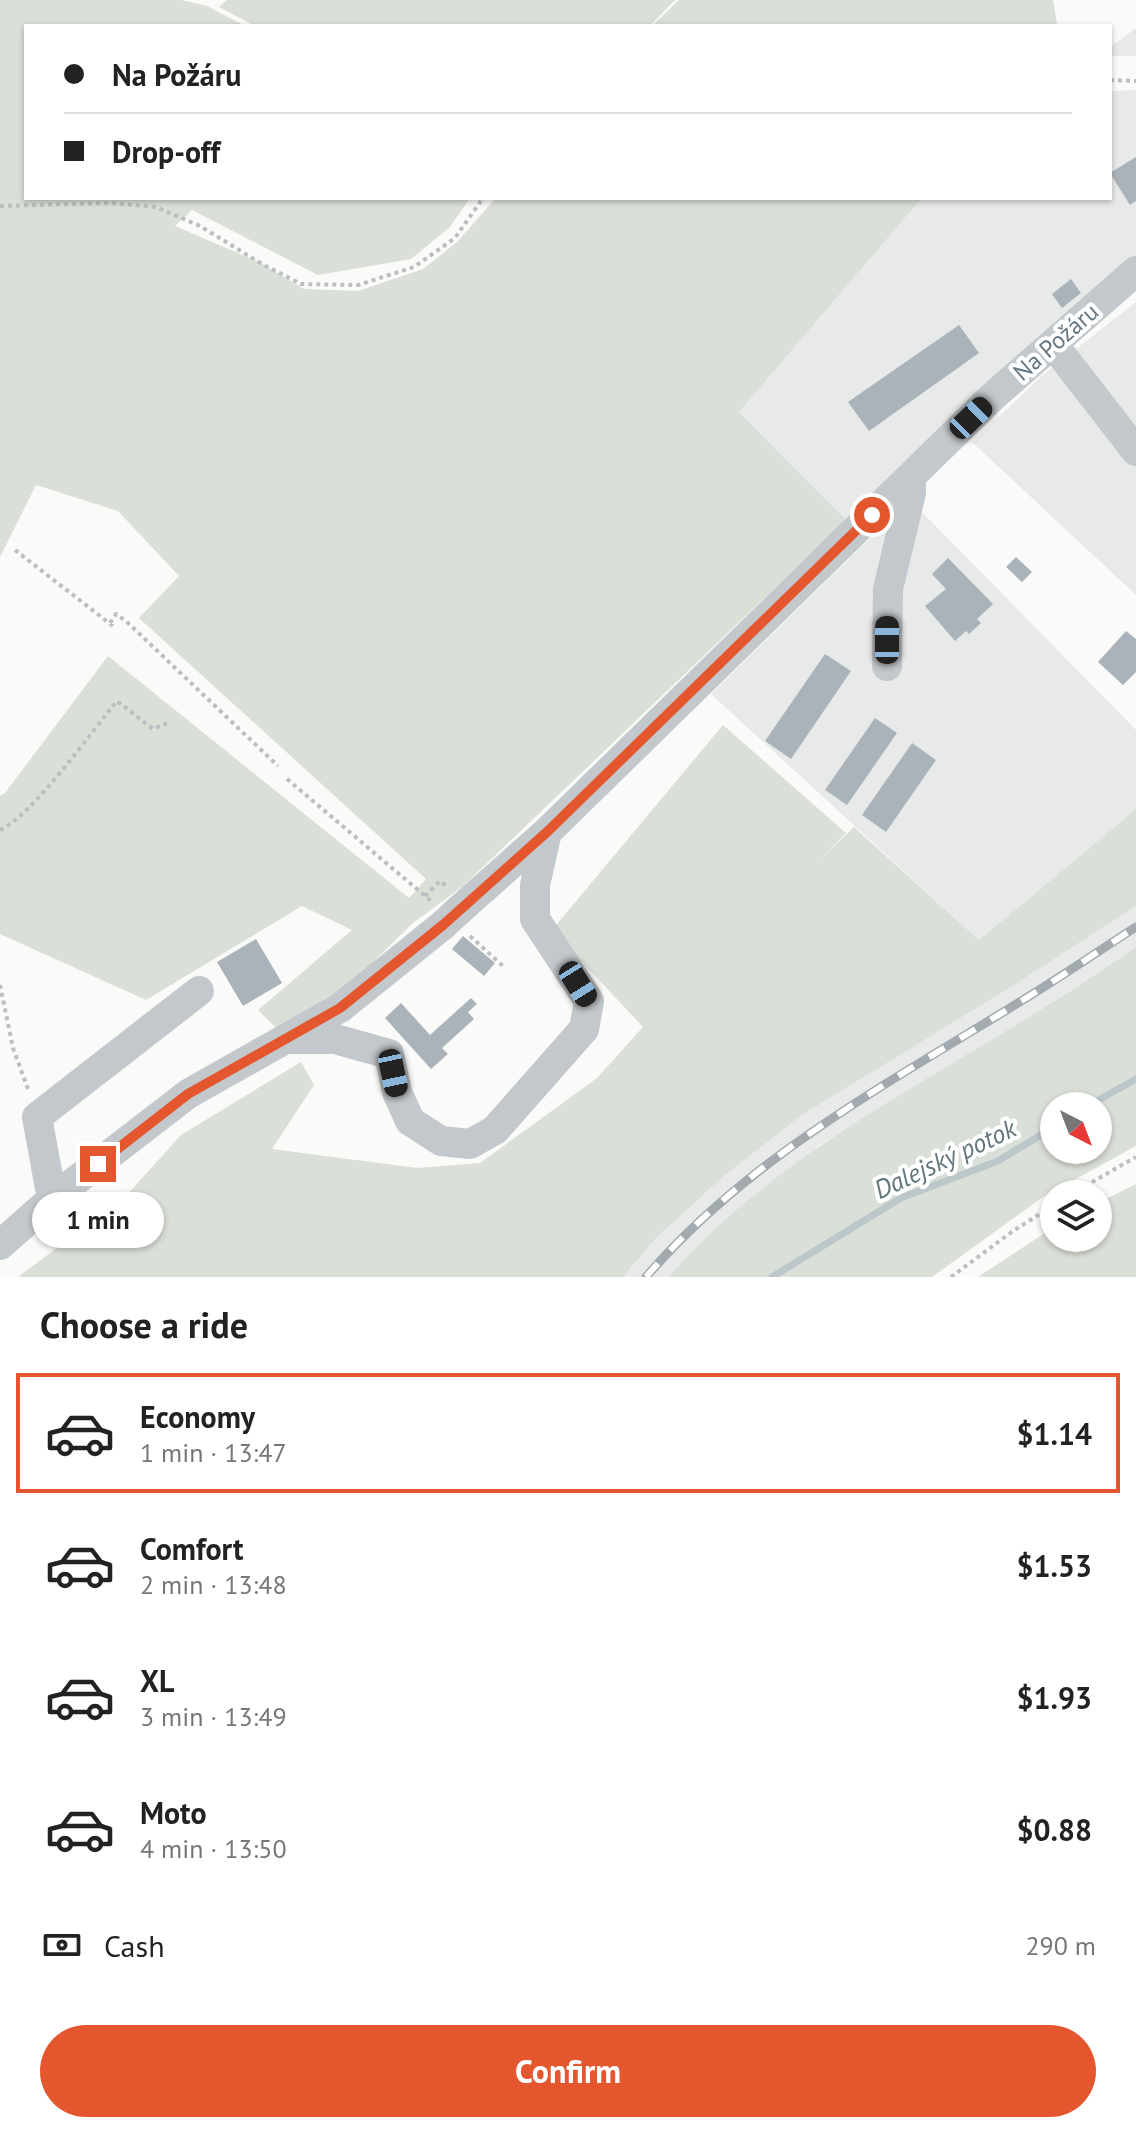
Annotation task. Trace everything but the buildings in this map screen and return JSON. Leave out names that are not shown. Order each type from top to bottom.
[{"type":"street","name":"Na Požáru","points":[[0,1245],[52,1199],[188,1094],[340,1008],[452,920],[547,832],[991,398],[1136,271]]},
{"type":"street","points":[[1053,344],[1136,451]]},
{"type":"street","points":[[887,666],[888,589],[911,493],[911,477]]},
{"type":"street","points":[[290,1039],[335,1039],[389,1054],[397,1092],[410,1121],[441,1141],[470,1144],[495,1130],[584,1029],[589,1001],[535,919],[535,885],[547,832]]},
{"type":"street","points":[[52,1199],[37,1117],[199,991]]},
{"type":"path","points":[[1112,80],[1136,81]]},
{"type":"path","points":[[0,206],[110,203],[156,207],[200,226],[301,284],[358,285],[414,267],[455,238],[482,200]]},
{"type":"path","points":[[15,550],[112,625],[116,614],[126,621],[278,766]]},
{"type":"path","points":[[0,830],[11,825],[28,808],[117,701],[153,729],[167,723]]},
{"type":"path","points":[[287,779],[504,967]]},
{"type":"path","points":[[425,896],[440,881]]},
{"type":"path","points":[[0,985],[13,1048],[37,1117]]},
{"type":"path","points":[[1096,1180],[1136,1157]]},
{"type":"path","points":[[951,1277],[1040,1214]]},
{"type":"shaded area","points":[[0,0],[181,0],[207,6],[241,24],[24,24],[24,200],[469,200],[450,227],[411,259],[318,275],[192,210],[175,226],[259,262],[304,289],[358,291],[423,269],[457,242],[494,200],[920,200],[739,412],[846,520],[462,887],[413,923],[335,999],[278,1030],[258,1010],[352,930],[302,906],[146,1000],[0,934],[0,796],[108,656],[409,898],[426,879],[139,618],[179,576],[118,511],[36,485],[0,557]]},
{"type":"shaded area","points":[[227,0],[675,0],[652,24],[251,24],[219,7]]},
{"type":"shaded area","points":[[679,0],[1053,0],[1057,24],[654,24]]},
{"type":"shaded area","points":[[1136,28],[1136,56],[1112,56],[1112,46]]},
{"type":"shaded area","points":[[1136,90],[1136,259],[846,520],[739,412],[920,200],[1112,200],[1112,91]]},
{"type":"shaded area","points":[[1136,302],[1136,595],[972,442],[1044,374]]},
{"type":"shaded area","points":[[922,512],[1136,730],[1136,809],[979,940],[711,694],[892,517]]},
{"type":"shaded area","points":[[723,725],[846,833],[817,862],[854,827],[979,940],[1136,809],[1136,906],[802,1115],[724,1176],[656,1238],[623,1277],[18,1277],[125,1197],[181,1135],[301,1062],[314,1085],[272,1149],[417,1168],[480,1163],[597,1078],[643,1027],[552,930]]},
{"type":"shaded area","points":[[1136,906],[1136,947],[1030,1017],[822,1144],[746,1203],[669,1277],[623,1277],[656,1238],[724,1176],[802,1115]]},
{"type":"shaded area","points":[[1136,947],[1136,1146],[1112,1159],[1112,1092],[1040,1092],[1040,1164],[1103,1164],[1074,1180],[1040,1180],[1040,1199],[932,1277],[669,1277],[748,1200],[792,1166],[838,1134],[1042,1009]]},
{"type":"shaded area","points":[[1136,1184],[1136,1277],[978,1277],[1040,1236],[1040,1252],[1112,1252],[1112,1196]]},
{"type":"waterway","name":"Dalejský potok","points":[[1112,1092],[1136,1079]]},
{"type":"waterway","name":"Dalejský potok","points":[[772,1277],[901,1198],[998,1161],[1040,1136]]},
{"type":"railway","points":[[646,1277],[686,1234],[774,1159],[870,1094],[1136,927]]},
{"type":"route","points":[[98,1164],[188,1094],[340,1008],[443,925],[547,832],[872,515]]}]
